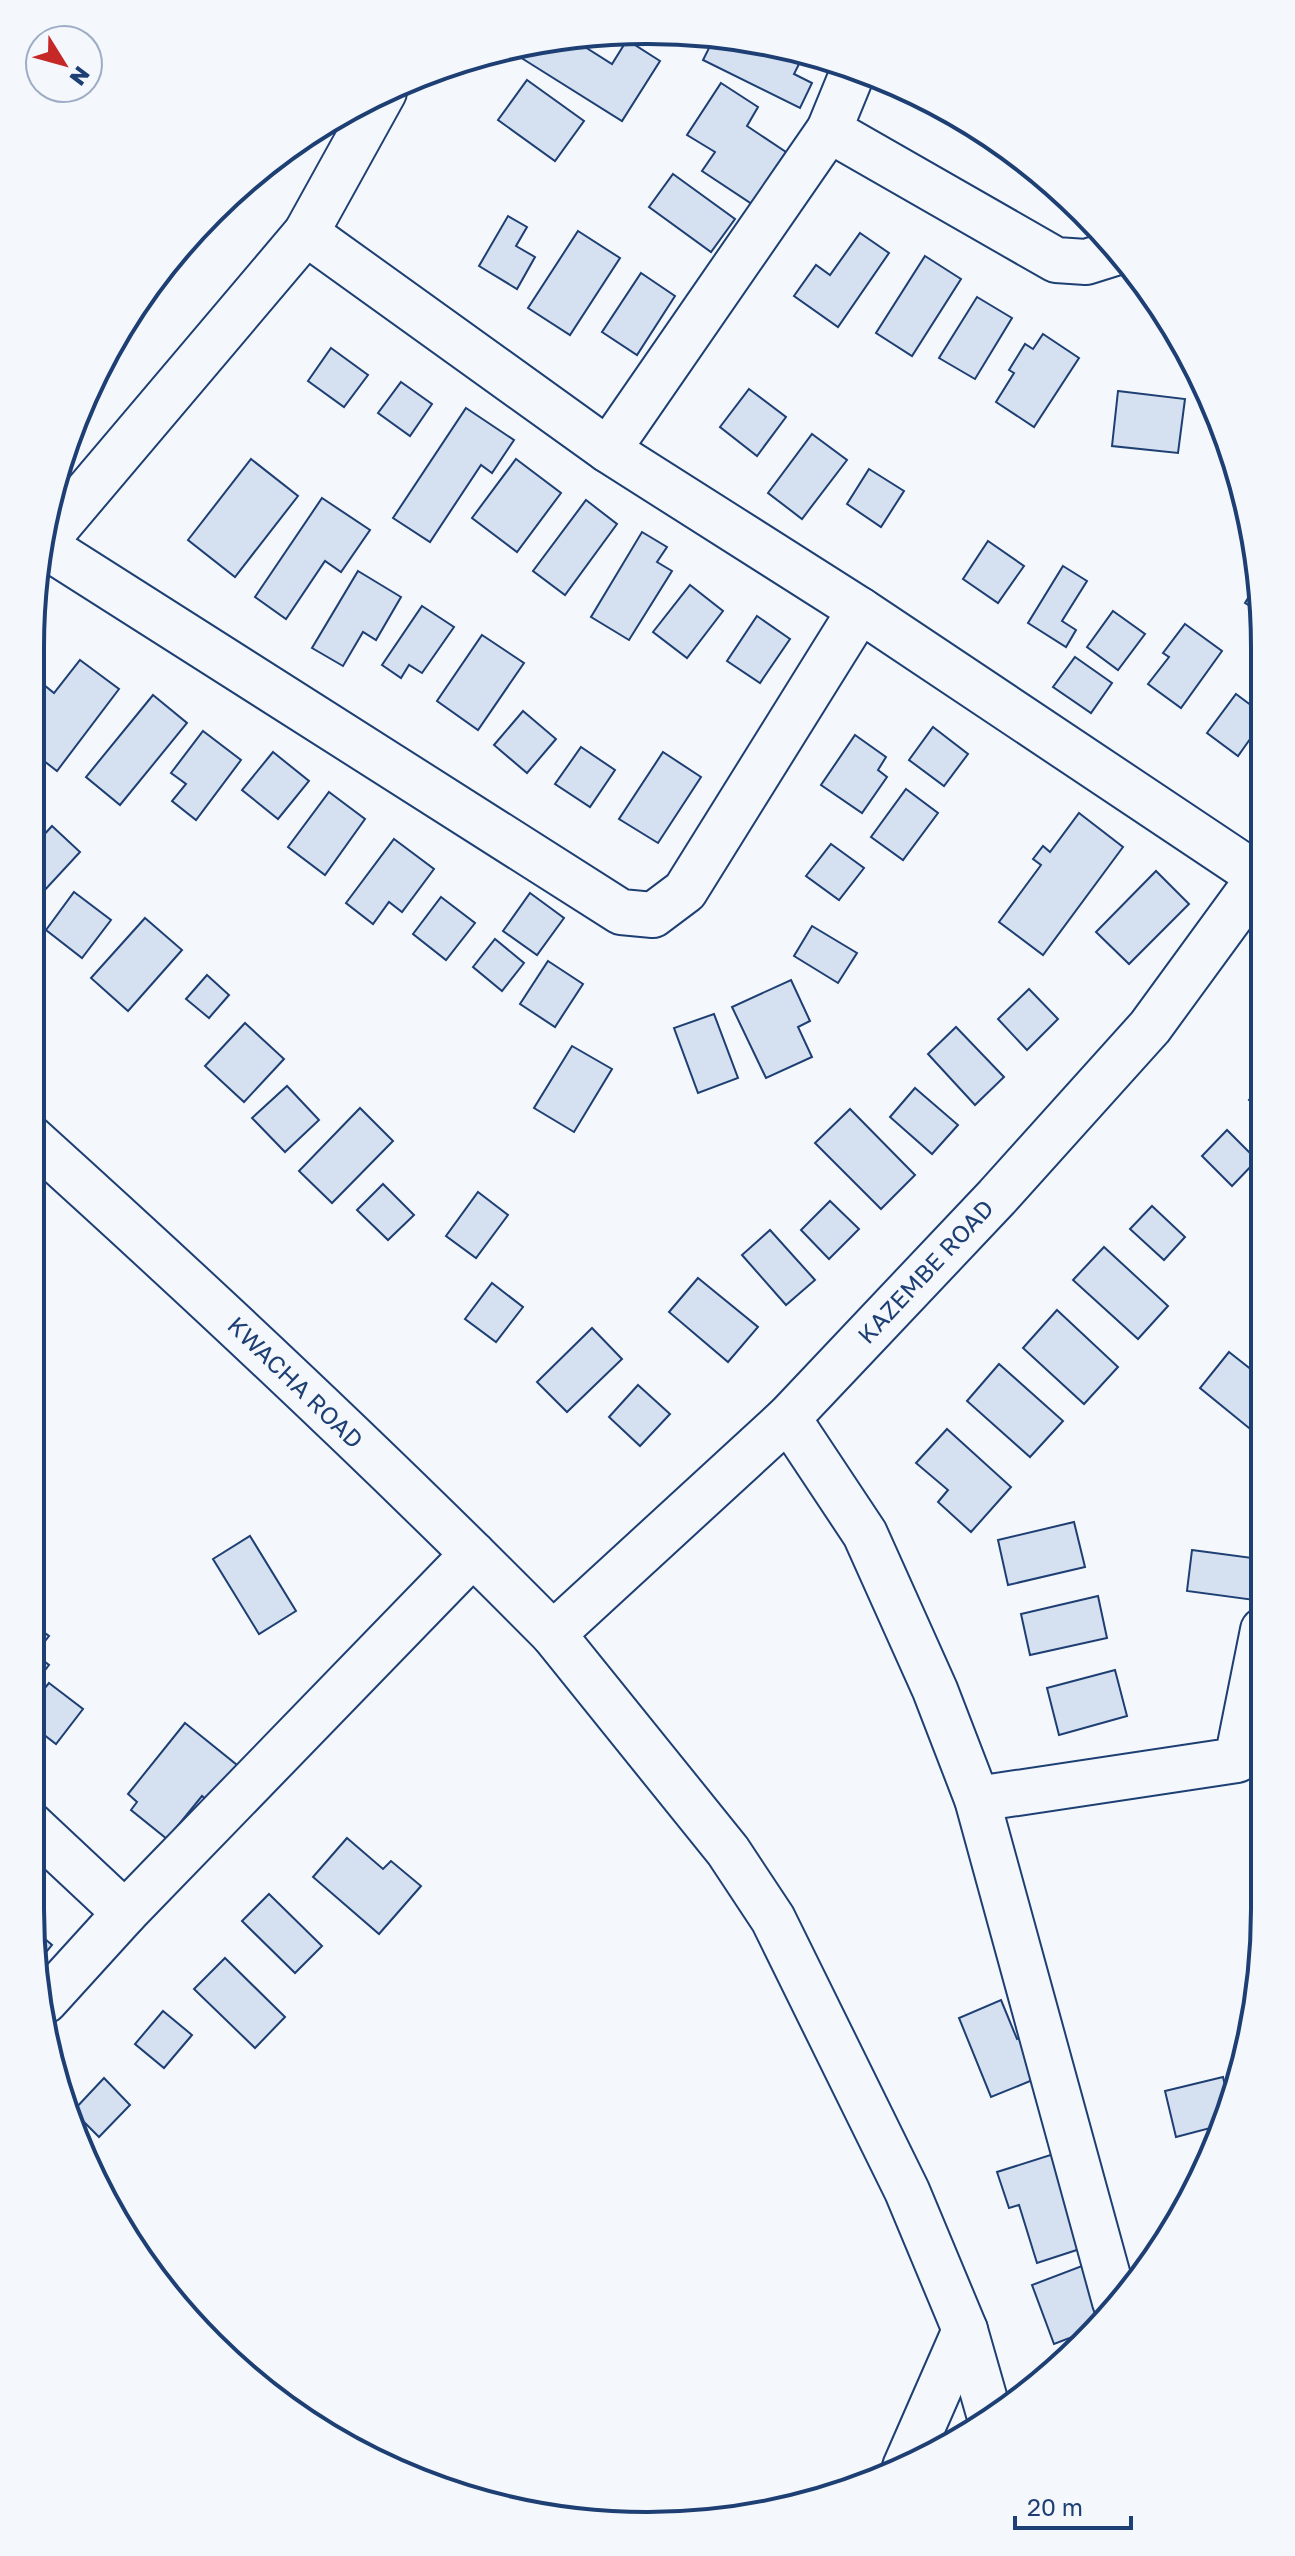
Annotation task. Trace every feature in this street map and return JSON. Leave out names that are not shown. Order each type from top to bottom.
[{"type":"street","points":[[608,450],[829,130],[850,79]]},
{"type":"street","points":[[56,528],[306,233],[374,110]]},
{"type":"street","points":[[829,130],[1056,260],[1086,262],[1106,256]]},
{"type":"street","points":[[306,233],[608,450],[860,610],[1251,870]]},
{"type":"street","points":[[52,551],[621,912],[653,915],[685,891],[860,610]]},
{"type":"street","name":"KAZEMBE ROAD","points":[[553,1634],[788,1418],[997,1197],[1150,1027],[1251,888]]},
{"type":"street","name":"KWACHA ROAD","points":[[44,1150],[159,1254],[553,1634],[728,1851],[773,1919],[895,2163],[965,2330],[987,2407]]},
{"type":"street","points":[[788,1418],[865,1534],[935,1690],[977,1799],[1112,2292]]},
{"type":"street","points":[[50,1995],[125,1913],[473,1554]]},
{"type":"street","points":[[977,1799],[1250,1761]]},
{"type":"street","points":[[44,1837],[125,1913]]},
{"type":"street","points":[[912,2451],[965,2330]]},
{"type":"building","points":[[634,44],[660,61],[622,121],[521,58],[586,47],[612,64],[624,45]]},
{"type":"building","points":[[709,47],[765,56],[799,64],[794,74],[812,83],[800,108],[703,60]]},
{"type":"building","points":[[527,80],[584,121],[555,161],[498,120]]},
{"type":"building","points":[[721,83],[758,107],[747,126],[786,152],[752,204],[702,171],[715,152],[687,135]]},
{"type":"building","points":[[673,174],[735,219],[711,252],[649,207]]},
{"type":"building","points":[[508,216],[527,227],[516,246],[535,257],[517,289],[479,266]]},
{"type":"building","points":[[578,231],[620,258],[570,335],[528,308]]},
{"type":"building","points":[[860,233],[889,253],[838,327],[794,296],[816,265],[830,275]]},
{"type":"building","points":[[925,256],[961,279],[912,356],[876,333]]},
{"type":"building","points":[[641,273],[675,296],[637,355],[602,332]]},
{"type":"building","points":[[977,297],[1012,318],[975,379],[939,358]]},
{"type":"building","points":[[1043,334],[1079,358],[1034,427],[996,402],[1014,373],[1009,370],[1025,344],[1033,349]]},
{"type":"building","points":[[331,348],[368,375],[344,407],[308,381]]},
{"type":"building","points":[[401,382],[432,404],[410,436],[378,413]]},
{"type":"building","points":[[749,389],[786,417],[757,456],[720,427]]},
{"type":"building","points":[[1118,391],[1185,399],[1178,453],[1112,446]]},
{"type":"building","points":[[466,408],[514,440],[492,473],[481,465],[430,542],[393,518]]},
{"type":"building","points":[[812,434],[847,460],[802,519],[768,493]]},
{"type":"building","points":[[251,459],[298,496],[235,577],[188,540]]},
{"type":"building","points":[[516,459],[561,493],[517,552],[472,518]]},
{"type":"building","points":[[869,469],[904,491],[881,527],[847,504]]},
{"type":"building","points":[[322,498],[370,530],[341,572],[325,561],[286,619],[255,597]]},
{"type":"building","points":[[586,500],[617,524],[565,595],[533,571]]},
{"type":"building","points":[[642,532],[667,547],[657,562],[672,571],[629,640],[591,617]]},
{"type":"building","points":[[988,541],[1024,566],[998,603],[963,579]]},
{"type":"building","points":[[1063,566],[1087,581],[1062,621],[1076,630],[1066,647],[1028,623]]},
{"type":"building","points":[[358,571],[401,597],[376,640],[363,632],[343,666],[312,648]]},
{"type":"building","points":[[690,585],[723,611],[687,658],[653,632]]},
{"type":"building","points":[[422,606],[454,627],[422,673],[409,665],[401,678],[382,665]]},
{"type":"building","points":[[1113,611],[1145,634],[1118,670],[1087,647]]},
{"type":"building","points":[[757,616],[790,639],[760,683],[727,661]]},
{"type":"building","points":[[1185,624],[1222,651],[1181,708],[1148,684],[1169,657],[1163,653]]},
{"type":"building","points":[[482,635],[524,663],[478,730],[437,701]]},
{"type":"building","points":[[1075,657],[1112,683],[1091,713],[1053,687]]},
{"type":"building","points":[[80,660],[119,689],[57,771],[44,761],[44,685],[54,693]]},
{"type":"building","points":[[1236,694],[1251,705],[1251,738],[1238,756],[1207,733]]},
{"type":"building","points":[[153,695],[187,723],[120,805],[86,777]]},
{"type":"building","points":[[523,711],[556,739],[527,773],[494,745]]},
{"type":"building","points":[[933,727],[968,754],[944,786],[909,760]]},
{"type":"building","points":[[203,731],[241,760],[196,820],[172,801],[186,784],[171,773]]},
{"type":"building","points":[[855,735],[886,757],[878,770],[887,777],[862,813],[821,785]]},
{"type":"building","points":[[581,747],[615,770],[590,807],[555,784]]},
{"type":"building","points":[[273,752],[309,781],[278,819],[242,790]]},
{"type":"building","points":[[663,752],[701,777],[658,843],[619,819]]},
{"type":"building","points":[[906,789],[938,813],[903,860],[871,837]]},
{"type":"building","points":[[329,792],[365,819],[325,875],[288,847]]},
{"type":"building","points":[[1079,813],[1123,847],[1043,955],[999,922],[1041,865],[1033,859],[1043,846],[1050,852]]},
{"type":"building","points":[[52,826],[80,852],[44,891],[44,835]]},
{"type":"building","points":[[394,839],[434,869],[402,912],[389,902],[373,924],[346,903]]},
{"type":"building","points":[[831,844],[864,868],[839,900],[806,876]]},
{"type":"building","points":[[1156,871],[1189,904],[1129,964],[1096,932]]},
{"type":"building","points":[[74,892],[111,920],[82,958],[46,930]]},
{"type":"building","points":[[530,893],[564,918],[537,955],[503,931]]},
{"type":"building","points":[[441,897],[475,923],[446,960],[413,934]]},
{"type":"building","points":[[145,918],[182,950],[128,1011],[91,978]]},
{"type":"building","points":[[812,926],[857,953],[838,983],[794,956]]},
{"type":"building","points":[[495,939],[524,963],[502,991],[473,967]]},
{"type":"building","points":[[548,961],[583,984],[555,1027],[520,1004]]},
{"type":"building","points":[[207,975],[229,995],[209,1018],[186,999]]},
{"type":"building","points":[[791,980],[810,1021],[798,1027],[812,1057],[766,1078],[732,1007]]},
{"type":"building","points":[[1029,989],[1058,1019],[1027,1050],[998,1019]]},
{"type":"building","points":[[714,1014],[738,1078],[698,1093],[674,1028]]},
{"type":"building","points":[[245,1023],[284,1059],[244,1102],[205,1066]]},
{"type":"building","points":[[956,1027],[1004,1077],[975,1105],[928,1054]]},
{"type":"building","points":[[572,1046],[612,1069],[574,1132],[534,1108]]},
{"type":"building","points":[[287,1086],[319,1120],[285,1152],[252,1118]]},
{"type":"building","points":[[915,1088],[958,1125],[932,1154],[890,1117]]},
{"type":"building","points":[[360,1108],[393,1141],[332,1203],[299,1171]]},
{"type":"building","points":[[850,1109],[915,1175],[881,1209],[815,1143]]},
{"type":"building","points":[[1227,1130],[1251,1154],[1251,1166],[1232,1186],[1202,1156]]},
{"type":"building","points":[[383,1184],[414,1215],[388,1240],[357,1210]]},
{"type":"building","points":[[478,1192],[508,1215],[476,1258],[446,1236]]},
{"type":"building","points":[[830,1201],[859,1229],[829,1259],[801,1230]]},
{"type":"building","points":[[1152,1206],[1185,1237],[1164,1260],[1130,1229]]},
{"type":"building","points":[[770,1230],[815,1280],[786,1305],[742,1255]]},
{"type":"building","points":[[1104,1247],[1168,1306],[1138,1339],[1073,1280]]},
{"type":"building","points":[[698,1278],[758,1327],[728,1362],[669,1312]]},
{"type":"building","points":[[492,1283],[523,1307],[496,1342],[465,1319]]},
{"type":"building","points":[[1057,1310],[1118,1367],[1084,1404],[1023,1348]]},
{"type":"building","points":[[592,1328],[622,1359],[567,1412],[537,1382]]},
{"type":"building","points":[[1229,1352],[1251,1369],[1251,1430],[1200,1388]]},
{"type":"building","points":[[999,1364],[1063,1421],[1030,1457],[967,1401]]},
{"type":"building","points":[[638,1385],[670,1414],[640,1446],[609,1417]]},
{"type":"building","points":[[947,1429],[1011,1487],[971,1532],[938,1502],[948,1490],[916,1463]]},
{"type":"building","points":[[1074,1522],[1085,1567],[1008,1585],[998,1540]]},
{"type":"building","points":[[250,1536],[296,1611],[259,1634],[213,1559]]},
{"type":"building","points":[[1192,1550],[1251,1558],[1251,1600],[1187,1591]]},
{"type":"building","points":[[1098,1596],[1107,1638],[1030,1655],[1021,1614]]},
{"type":"building","points":[[1115,1670],[1127,1716],[1059,1735],[1047,1688]]},
{"type":"building","points":[[49,1683],[83,1709],[56,1744],[44,1735],[44,1689]]},
{"type":"building","points":[[185,1723],[237,1765],[208,1801],[202,1796],[167,1839],[131,1810],[137,1802],[128,1794]]},
{"type":"building","points":[[347,1838],[383,1869],[391,1861],[421,1886],[379,1934],[313,1877]]},
{"type":"building","points":[[269,1894],[322,1946],[295,1973],[242,1921]]},
{"type":"building","points":[[45,1939],[52,1945],[46,1953]]},
{"type":"building","points":[[225,1958],[285,2017],[255,2048],[194,1989]]},
{"type":"building","points":[[1001,2000],[1017,2039],[1024,2036],[1040,2077],[991,2097],[959,2018]]},
{"type":"building","points":[[163,2011],[192,2035],[164,2068],[135,2044]]},
{"type":"building","points":[[1223,2077],[1225,2083],[1209,2128],[1176,2137],[1165,2091]]},
{"type":"building","points":[[104,2078],[130,2105],[99,2137],[83,2121],[78,2106]]},
{"type":"building","points":[[1060,2152],[1089,2246],[1037,2263],[1019,2205],[1009,2208],[997,2172]]},
{"type":"building","points":[[1095,2261],[1108,2297],[1071,2337],[1054,2344],[1032,2285]]}]
